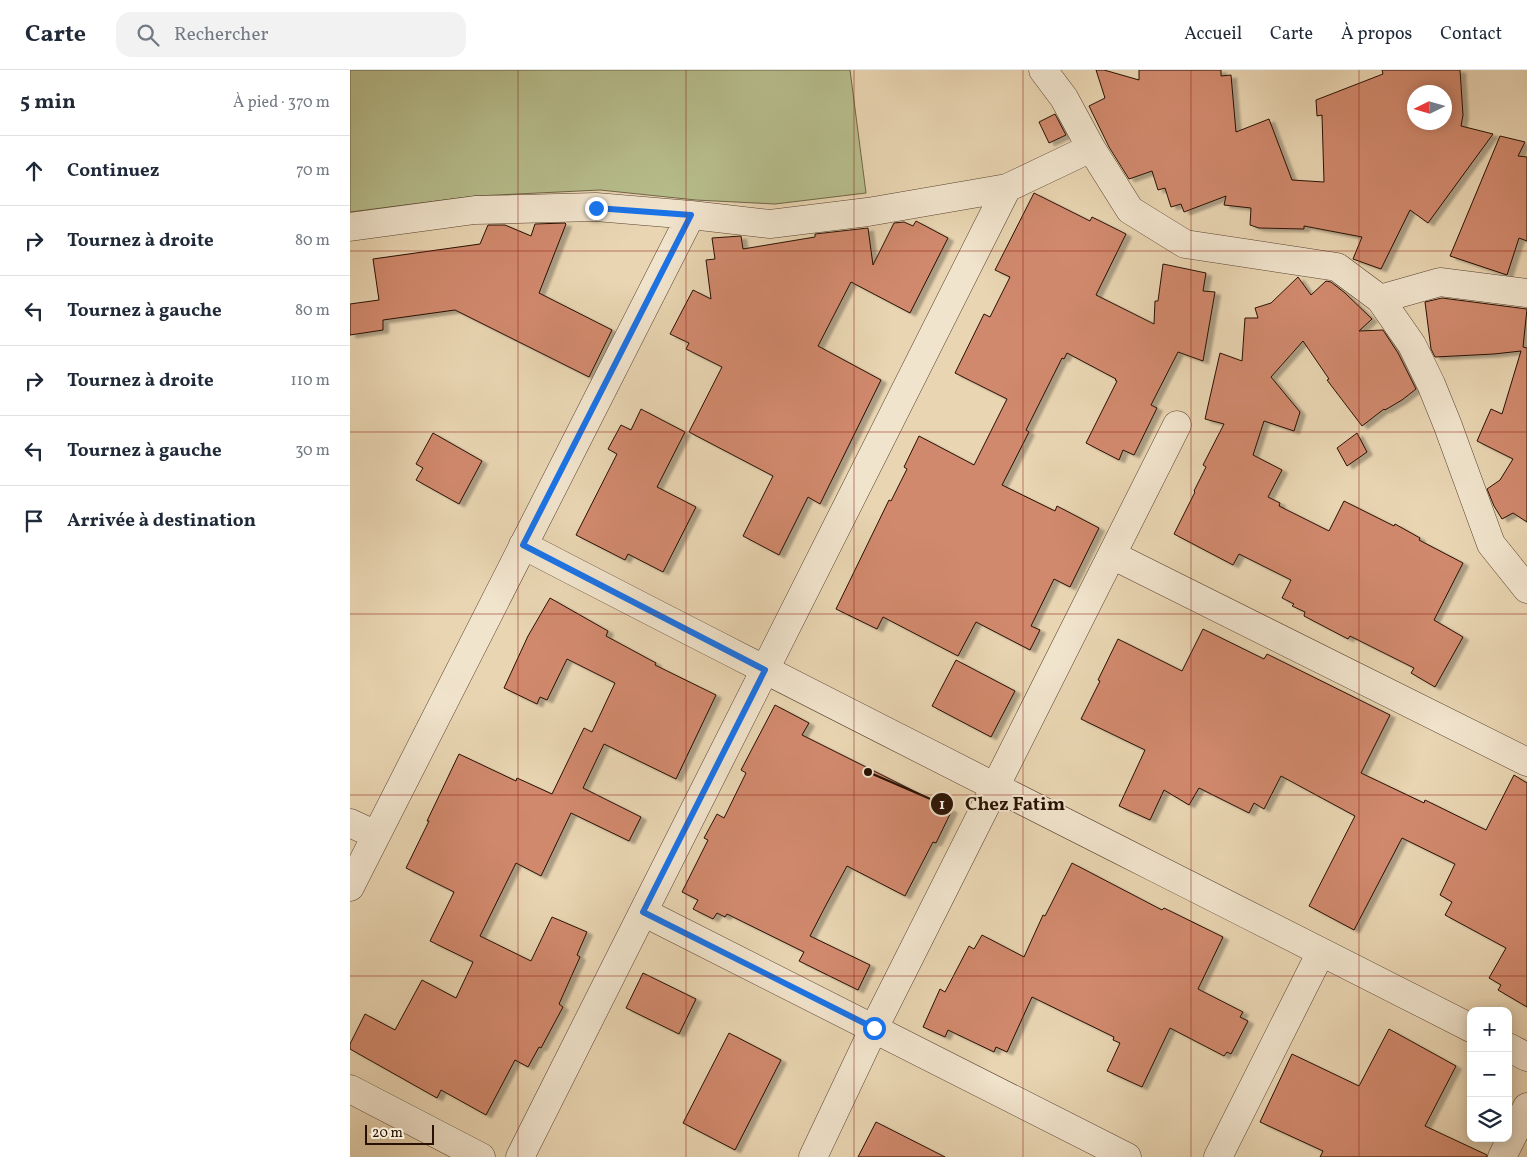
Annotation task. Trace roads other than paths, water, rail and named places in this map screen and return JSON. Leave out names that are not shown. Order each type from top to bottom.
[{"type":"street","points":[[1043,70],[1064,98],[1090,148],[1130,210],[1185,244],[1337,267],[1380,300],[1412,345],[1430,384],[1448,426],[1491,544],[1527,589]]},
{"type":"street","points":[[350,227],[474,210],[596,208],[691,215],[770,224],[868,212],[1007,188],[1090,148]]},
{"type":"street","points":[[520,1157],[1007,188]]},
{"type":"street","points":[[350,887],[691,215]]},
{"type":"street","points":[[1380,300],[1440,282],[1527,293]]},
{"type":"street","points":[[813,1157],[874,1028],[1177,425]]},
{"type":"street","points":[[523,545],[765,670],[1467,1026]]},
{"type":"street","points":[[1112,554],[1527,762]]},
{"type":"street","points":[[350,823],[376,835]]},
{"type":"street","points":[[643,912],[1128,1157]]},
{"type":"street","points":[[1218,1157],[1321,952]]},
{"type":"street","points":[[1512,1050],[1527,1057]]},
{"type":"street","points":[[350,1089],[481,1157]]},
{"type":"street","points":[[1502,1157],[1527,1108]]},
{"type":"place","name":"Chez Fatim","points":[[868,772]]}]
